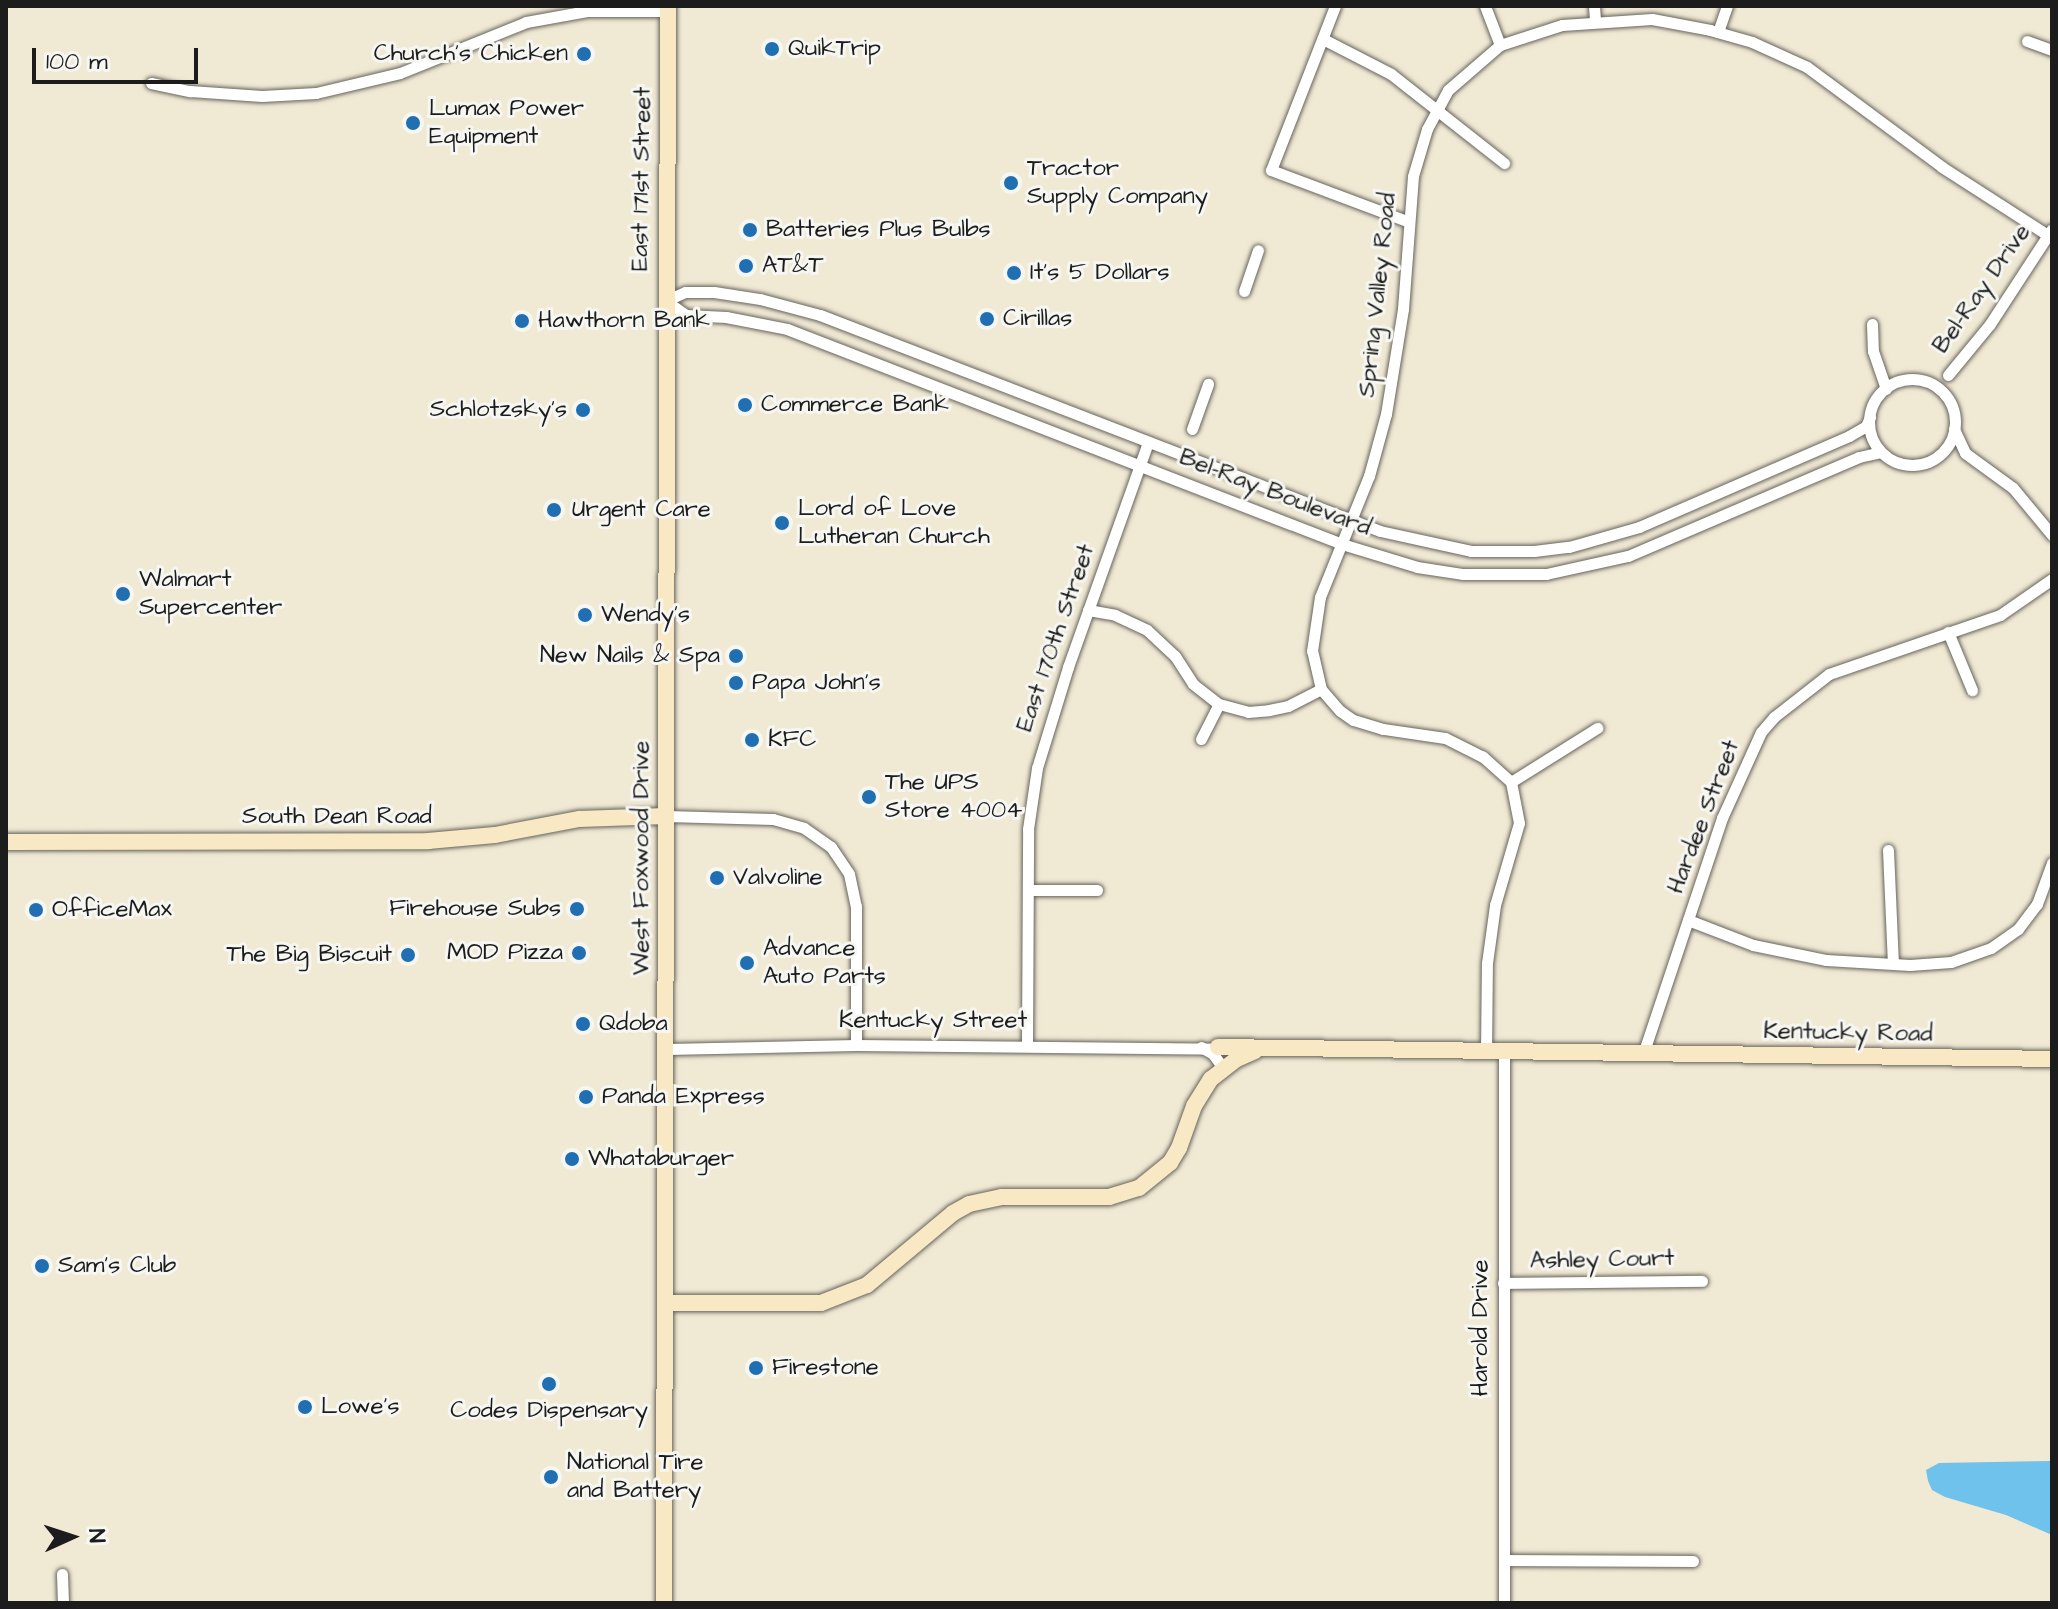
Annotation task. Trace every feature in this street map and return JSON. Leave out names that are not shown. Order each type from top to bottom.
[{"type":"street","points":[[1335,6],[1271,170],[1409,222]]},
{"type":"street","points":[[1485,6],[1500,45]]},
{"type":"street","points":[[1594,6],[1595,21]]},
{"type":"street","points":[[1718,32],[1727,6]]},
{"type":"street","points":[[151,83],[190,91],[262,96],[322,92],[400,73],[526,22],[587,11],[668,9]]},
{"type":"street","name":"East 171st Street","points":[[665,353],[668,9]]},
{"type":"street","name":"Spring Valley Road","points":[[1321,689],[1312,651],[1314,616],[1369,476],[1393,385],[1413,176],[1419,150],[1437,108],[1459,77],[1500,45],[1530,33],[1595,21],[1652,19],[1718,32],[1766,48],[1807,67],[1942,167],[2051,234]]},
{"type":"street","points":[[1323,39],[1391,74],[1504,163]]},
{"type":"street","points":[[2027,41],[2052,50]]},
{"type":"street","name":"Bel-Ray Drive","points":[[1948,375],[1990,324],[2051,234]]},
{"type":"street","points":[[1244,291],[1258,250]]},
{"type":"street","name":"Bel-Ray Boulevard","points":[[665,301],[685,292],[714,292],[794,308],[1352,521],[1415,542],[1471,551],[1534,551],[1598,540],[1664,517],[1849,436],[1866,426],[1886,389]]},
{"type":"street","name":"Bel-Ray Boulevard","points":[[665,301],[686,315],[726,317],[787,329],[1342,544],[1417,567],[1463,574],[1546,574],[1604,563],[1666,542],[1870,453],[1880,452]]},
{"type":"street","points":[[787,329],[794,308]]},
{"type":"street","points":[[1872,324],[1873,351],[1886,389],[1906,380],[1923,381],[1948,375],[1948,398],[1954,427],[1965,453],[2013,488],[2052,535]]},
{"type":"street","name":"West Foxwood Drive","points":[[664,1603],[667,1049],[665,353]]},
{"type":"street","points":[[943,388],[952,366]]},
{"type":"street","points":[[1923,381],[1948,398]]},
{"type":"street","points":[[1192,429],[1208,384]]},
{"type":"street","points":[[1870,417],[1871,435],[1880,452],[1901,464],[1912,465],[1965,453]]},
{"type":"street","points":[[1933,459],[1947,445],[1954,427]]},
{"type":"street","name":"East 170th Street","points":[[1027,1045],[1031,890],[1028,829],[1037,768],[1088,610],[1148,442]]},
{"type":"street","points":[[1598,540],[1604,563]]},
{"type":"street","name":"Hardee Street","points":[[1643,1054],[1722,818],[1761,732],[1774,717],[1829,674],[2000,615],[2052,579]]},
{"type":"street","points":[[1088,610],[1115,615],[1147,630],[1175,656],[1193,684],[1219,704],[1248,712],[1269,710],[1288,706],[1321,689],[1340,711],[1353,720],[1383,729],[1445,738],[1483,757],[1511,782],[1519,823],[1495,905],[1487,963],[1486,1053]]},
{"type":"street","points":[[1948,632],[1972,690]]},
{"type":"street","points":[[1201,739],[1219,704]]},
{"type":"street","points":[[1511,782],[1597,728]]},
{"type":"street","points":[[666,816],[773,819],[804,828],[831,847],[849,874],[856,906],[856,1045]]},
{"type":"street","name":"South Dean Road","points":[[6,842],[428,841],[506,834],[579,819],[666,816]]},
{"type":"street","points":[[1888,850],[1893,963]]},
{"type":"street","points":[[1688,920],[1729,937],[1789,955],[1841,962],[1951,962],[2006,939],[2037,904],[2052,863]]},
{"type":"street","points":[[1031,890],[1097,890]]},
{"type":"street","name":"Kentucky Street","points":[[667,1049],[856,1045],[1218,1047]]},
{"type":"street","points":[[1200,1047],[1228,1065]]},
{"type":"street","points":[[1218,1047],[1643,1054]]},
{"type":"street","points":[[1218,1047],[1228,1065]]},
{"type":"street","points":[[665,1303],[821,1303],[867,1285],[953,1213],[969,1204],[1002,1197],[1109,1197],[1139,1188],[1170,1163],[1203,1089],[1228,1065],[1263,1048]]},
{"type":"street","name":"Harold Drive","points":[[1504,1053],[1504,1603]]},
{"type":"street","name":"Kentucky Road","points":[[1643,1054],[2052,1059]]},
{"type":"street","name":"Ashley Court","points":[[1503,1283],[1702,1281]]},
{"type":"street","points":[[1504,1560],[1693,1561]]},
{"type":"street","points":[[62,1574],[63,1603]]},
{"type":"water","points":[[2052,1461],[2052,1535],[2006,1515],[1945,1497],[1932,1490],[1926,1470],[1939,1463]]},
{"type":"place","name":"QuikTrip","points":[[772,49]]},
{"type":"place","name":"Church's Chicken","points":[[584,54]]},
{"type":"place","name":"Lumax Power Equipment","points":[[413,123]]},
{"type":"place","name":"Tractor Supply Company","points":[[1011,183]]},
{"type":"place","name":"Batteries Plus Bulbs","points":[[750,230]]},
{"type":"place","name":"AT&T","points":[[746,266]]},
{"type":"place","name":"It's 5 Dollars","points":[[1014,273]]},
{"type":"place","name":"Cirillas","points":[[987,319]]},
{"type":"place","name":"Hawthorn Bank","points":[[522,321]]},
{"type":"place","name":"Commerce Bank","points":[[745,405]]},
{"type":"place","name":"Schlotzsky's","points":[[583,410]]},
{"type":"place","name":"Urgent Care","points":[[554,510]]},
{"type":"place","name":"Lord of Love Lutheran Church","points":[[782,523]]},
{"type":"place","name":"Walmart Supercenter","points":[[123,594]]},
{"type":"place","name":"Wendy's","points":[[585,615]]},
{"type":"place","name":"New Nails & Spa","points":[[736,656]]},
{"type":"place","name":"Papa John's","points":[[736,683]]},
{"type":"place","name":"KFC","points":[[752,740]]},
{"type":"place","name":"The UPS Store 4004","points":[[869,797]]},
{"type":"place","name":"Valvoline","points":[[717,878]]},
{"type":"place","name":"Firehouse Subs","points":[[577,909]]},
{"type":"place","name":"OfficeMax","points":[[36,910]]},
{"type":"place","name":"MOD Pizza","points":[[579,953]]},
{"type":"place","name":"The Big Biscuit","points":[[408,955]]},
{"type":"place","name":"Advance Auto Parts","points":[[747,963]]},
{"type":"place","name":"Qdoba","points":[[583,1024]]},
{"type":"place","name":"Panda Express","points":[[586,1097]]},
{"type":"place","name":"Whataburger","points":[[572,1159]]},
{"type":"place","name":"Sam's Club","points":[[42,1266]]},
{"type":"place","name":"Firestone","points":[[756,1368]]},
{"type":"place","name":"Codes Dispensary","points":[[549,1384]]},
{"type":"place","name":"Lowe's","points":[[305,1407]]},
{"type":"place","name":"National Tire and Battery","points":[[551,1477]]}]
